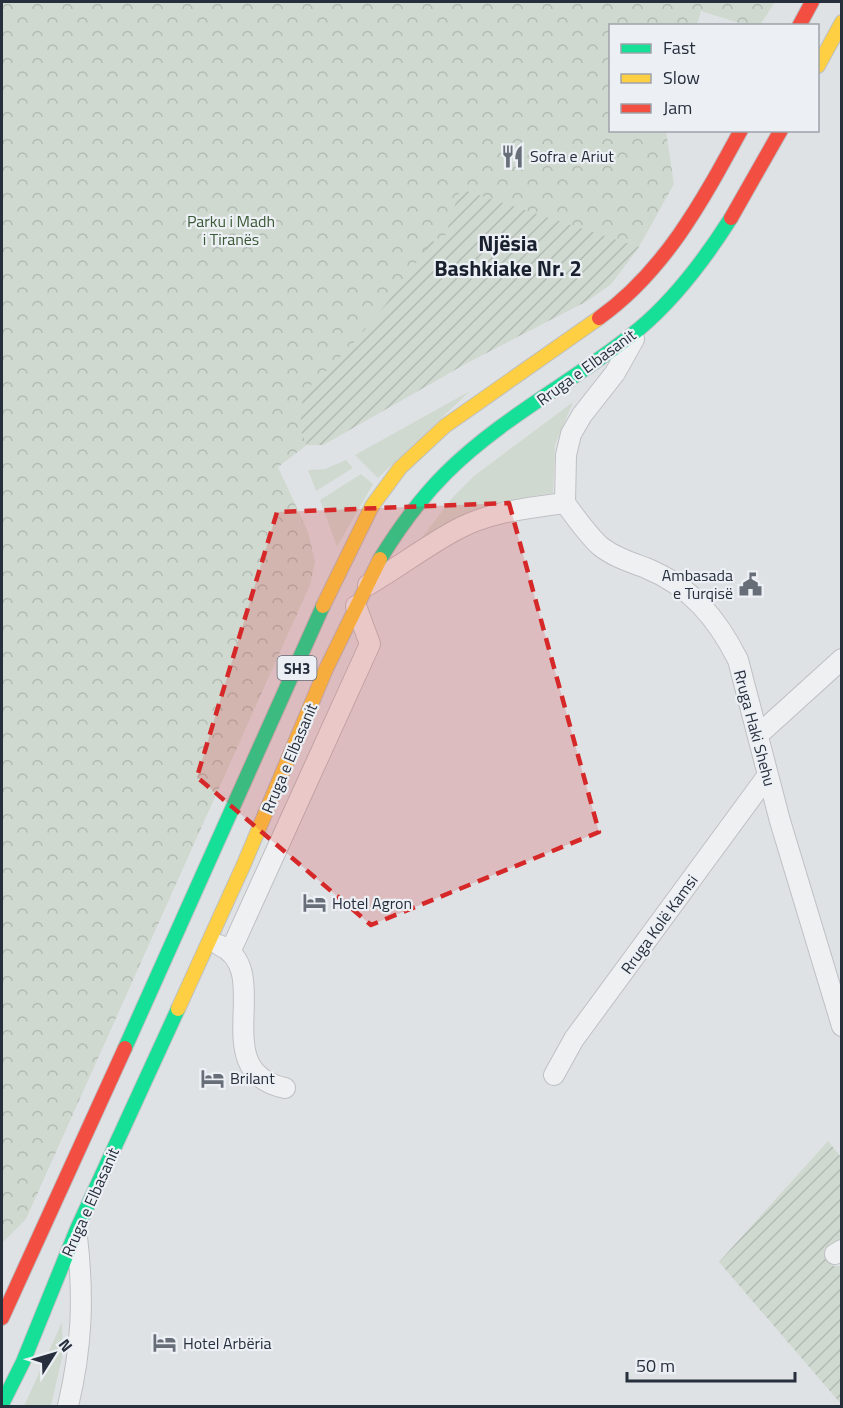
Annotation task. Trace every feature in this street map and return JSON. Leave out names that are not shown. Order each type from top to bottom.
[{"type":"main road","points":[[800,24],[812,2]]},
{"type":"main road","points":[[819,64],[842,22]]},
{"type":"main road","name":"Rruga e Elbasanit","points":[[2,1318],[128,1045],[333,584],[372,506],[400,468],[445,426],[617,305],[639,286],[673,248],[740,132]]},
{"type":"main road","name":"Rruga e Elbasanit","points":[[2,1404],[23,1360],[76,1230],[211,942],[356,606],[396,532],[413,509],[459,458],[568,383],[642,327],[683,288],[710,253],[780,132]]},
{"type":"street","points":[[366,586],[454,531],[478,521],[508,511],[565,504],[566,455],[571,434],[582,415],[615,373],[642,327]]},
{"type":"street","name":"Rruga Haki Shehu","points":[[565,504],[600,546],[624,561],[647,569],[684,588],[712,614],[738,660],[768,776],[842,1026]]},
{"type":"street","points":[[231,950],[370,644],[356,606]]},
{"type":"street","points":[[758,735],[842,659]]},
{"type":"street","name":"Rruga Kolë Kamsi","points":[[554,1075],[574,1039],[768,776]]},
{"type":"street","points":[[211,942],[231,950],[241,966],[244,982],[242,1023],[249,1062],[256,1077],[269,1085],[285,1088]]},
{"type":"street","points":[[68,1407],[80,1349],[83,1289],[76,1230]]},
{"type":"highlighted area","points":[[509,503],[599,832],[371,925],[197,777],[277,512]]},
{"type":"green space","name":"Parku i Madh i Tiranës","points":[[2,2],[775,2],[761,24],[742,24],[701,11],[697,24],[609,24],[609,132],[666,132],[674,184],[639,247],[611,284],[587,301],[467,363],[323,445],[307,445],[278,467],[308,532],[315,562],[310,585],[26,1219],[2,1243]]},
{"type":"green space","points":[[460,189],[639,247],[611,284],[587,301],[467,363],[323,445],[307,445],[300,429],[303,392],[356,340],[403,281],[431,241],[443,243]]},
{"type":"green space","points":[[470,391],[378,478],[355,455]]},
{"type":"green space","points":[[573,402],[555,445],[553,493],[499,504],[482,510],[449,524],[417,544],[453,497],[474,476]]},
{"type":"green space","points":[[346,460],[353,468],[316,491],[308,470],[325,469]]},
{"type":"green space","points":[[361,474],[373,484],[337,547],[320,500]]},
{"type":"green space","points":[[828,1141],[841,1157],[841,1238],[824,1249],[834,1266],[841,1266],[841,1404],[719,1262]]},
{"type":"green space","points":[[62,1322],[63,1353],[51,1406],[24,1406]]},
{"type":"traffic: fast","points":[[380,559],[419,503],[436,483],[468,453],[516,416],[591,365],[653,317],[689,277],[731,218]]},
{"type":"traffic: fast","points":[[125,1048],[323,606]]},
{"type":"traffic: fast","points":[[2,1404],[23,1362],[77,1229],[178,1009]]},
{"type":"traffic: slow","points":[[819,64],[842,22]]},
{"type":"traffic: slow","points":[[323,606],[372,506],[400,468],[445,426],[599,318]]},
{"type":"traffic: slow","points":[[178,1009],[244,864],[326,669],[380,559]]},
{"type":"traffic: jam","points":[[800,24],[812,2]]},
{"type":"traffic: jam","points":[[599,318],[644,279],[663,256],[697,208],[740,132]]},
{"type":"traffic: jam","points":[[731,218],[780,132]]},
{"type":"traffic: jam","points":[[2,1318],[125,1048]]},
{"type":"place","name":"Sofra e Ariut","points":[[512,156]]},
{"type":"place","name":"Ambasada e Turqisë","points":[[751,584]]},
{"type":"place","name":"Hotel Agron","points":[[314,903]]},
{"type":"place","name":"Brilant","points":[[212,1078]]},
{"type":"place","name":"Hotel Arbëria","points":[[165,1343]]},
{"type":"district","name":"Njësia Bashkiake Nr. 2","points":[[508,256]]}]
